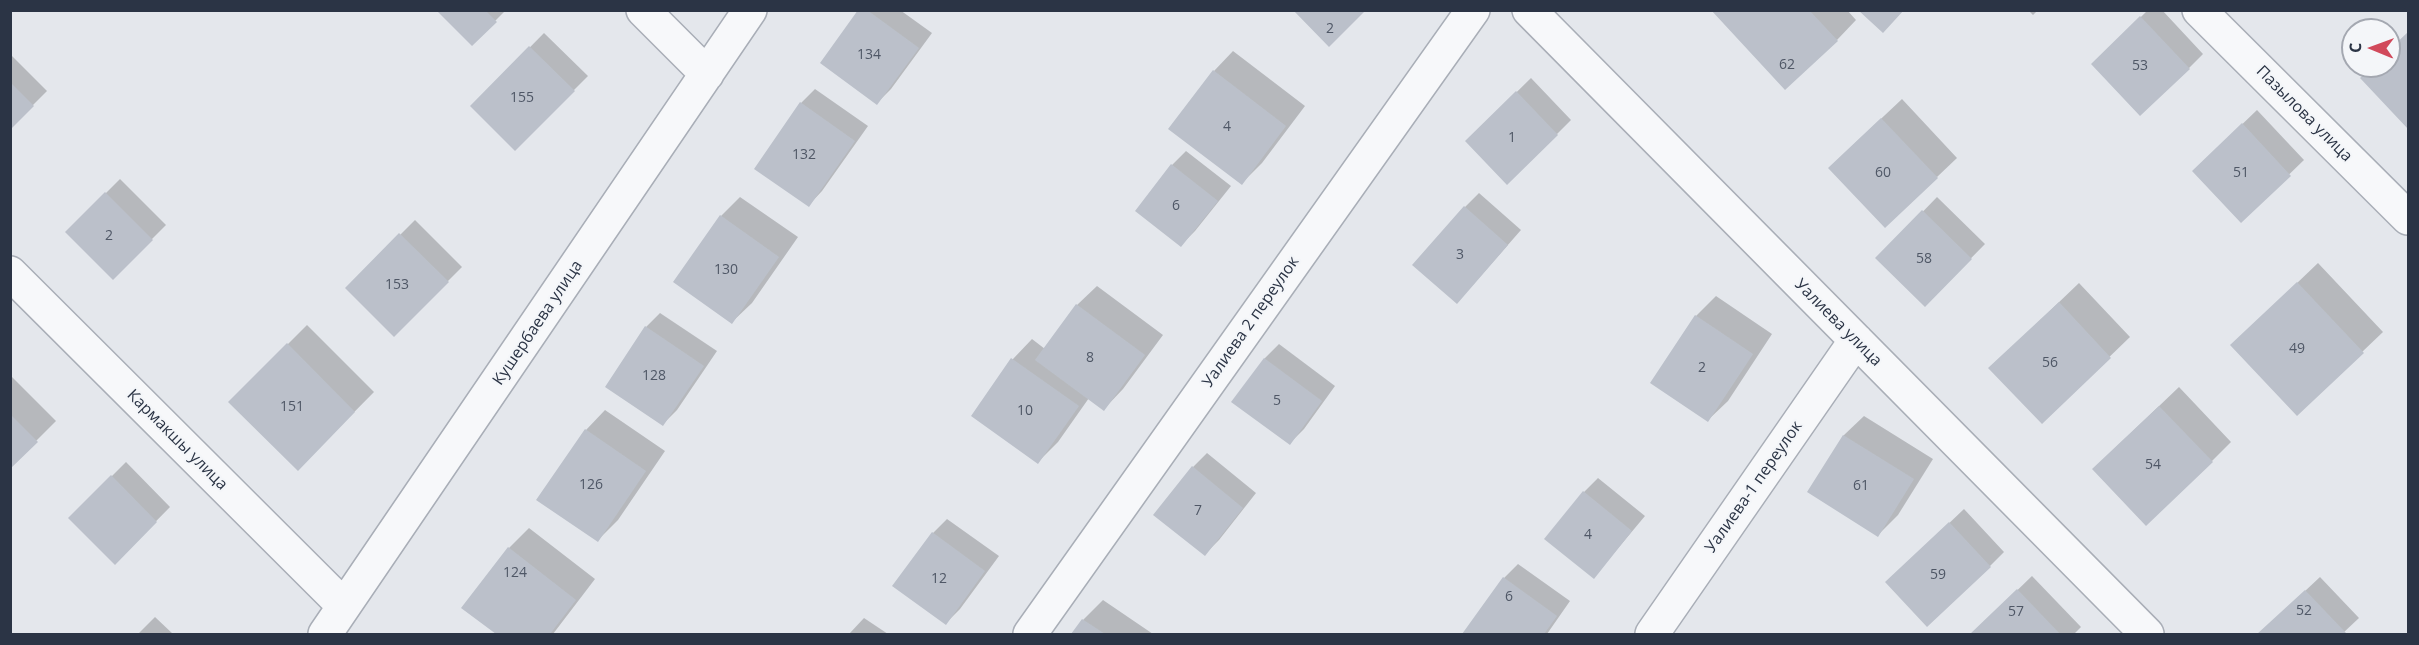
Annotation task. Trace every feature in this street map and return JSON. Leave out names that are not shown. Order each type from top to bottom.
[{"type":"street","points":[[643,10],[707,74]]},
{"type":"street","name":"Кушербаева улица","points":[[325,634],[750,10]]},
{"type":"street","name":"Уалиева 2 переулок","points":[[1030,634],[1473,10]]},
{"type":"street","name":"Уалиева улица","points":[[1529,10],[2147,634]]},
{"type":"street","name":"Пазылова улица","points":[[2199,10],[2409,218]]},
{"type":"street","name":"Кармакшы улица","points":[[10,273],[344,606]]},
{"type":"street","name":"Уалиева-1 переулок","points":[[1652,634],[1856,340]]},
{"type":"building","points":[[436,10],[485,10],[497,22],[472,46]]},
{"type":"building","points":[[858,10],[867,10],[919,48],[877,105],[820,63]]},
{"type":"building","points":[[1293,10],[1366,10],[1329,47]]},
{"type":"building","points":[[1711,10],[1809,10],[1838,41],[1785,90]]},
{"type":"building","points":[[1858,10],[1904,10],[1883,33]]},
{"type":"building","points":[[2140,16],[2190,69],[2140,116],[2091,64]]},
{"type":"building","points":[[2408,32],[2408,129],[2360,78],[2401,78],[2401,39]]},
{"type":"building","points":[[529,46],[575,91],[515,151],[470,106]]},
{"type":"building","points":[[1213,70],[1286,126],[1242,185],[1168,129]]},
{"type":"building","points":[[10,82],[34,106],[10,130]]},
{"type":"building","points":[[1516,91],[1558,135],[1507,185],[1465,141]]},
{"type":"building","points":[[800,102],[855,141],[809,207],[754,169]]},
{"type":"building","points":[[1881,118],[1938,178],[1885,228],[1828,168]]},
{"type":"building","points":[[2242,123],[2291,176],[2241,223],[2192,171]]},
{"type":"building","points":[[1171,164],[1218,201],[1181,247],[1135,211]]},
{"type":"building","points":[[105,192],[153,240],[113,280],[65,232]]},
{"type":"building","points":[[1464,206],[1508,245],[1457,304],[1412,265]]},
{"type":"building","points":[[1922,210],[1972,259],[1925,307],[1875,258]]},
{"type":"building","points":[[720,215],[779,257],[732,324],[673,282]]},
{"type":"building","points":[[399,233],[449,282],[394,337],[345,288]]},
{"type":"building","points":[[2297,282],[2364,353],[2297,416],[2230,345]]},
{"type":"building","points":[[2059,302],[2111,358],[2042,424],[1988,368]]},
{"type":"building","points":[[1076,304],[1145,355],[1104,411],[1035,360]]},
{"type":"building","points":[[1695,315],[1753,354],[1708,422],[1650,383]]},
{"type":"building","points":[[645,326],[704,366],[663,426],[605,387]]},
{"type":"building","points":[[287,343],[355,412],[298,471],[228,402]]},
{"type":"building","points":[[1011,358],[1079,406],[1038,464],[971,416]]},
{"type":"building","points":[[1264,358],[1322,401],[1290,445],[1231,402]]},
{"type":"building","points":[[2159,406],[2213,462],[2146,526],[2092,469]]},
{"type":"building","points":[[10,414],[38,442],[10,469]]},
{"type":"building","points":[[585,429],[646,471],[598,542],[536,500]]},
{"type":"building","points":[[1843,435],[1914,479],[1878,537],[1807,492]]},
{"type":"building","points":[[1192,466],[1243,508],[1205,556],[1153,515]]},
{"type":"building","points":[[111,475],[157,522],[115,565],[68,518]]},
{"type":"building","points":[[1583,491],[1632,531],[1594,579],[1544,539]]},
{"type":"building","points":[[1949,522],[1991,567],[1927,627],[1885,582]]},
{"type":"building","points":[[932,532],[985,571],[946,625],[892,586]]},
{"type":"building","points":[[508,547],[576,600],[550,634],[496,634],[461,608]]},
{"type":"building","points":[[1503,577],[1557,616],[1544,634],[1462,634]]},
{"type":"building","points":[[2017,589],[2060,634],[1970,634]]},
{"type":"building","points":[[2305,590],[2346,633],[2257,634]]},
{"type":"building","points":[[1082,619],[1105,634],[1071,634]]}]
